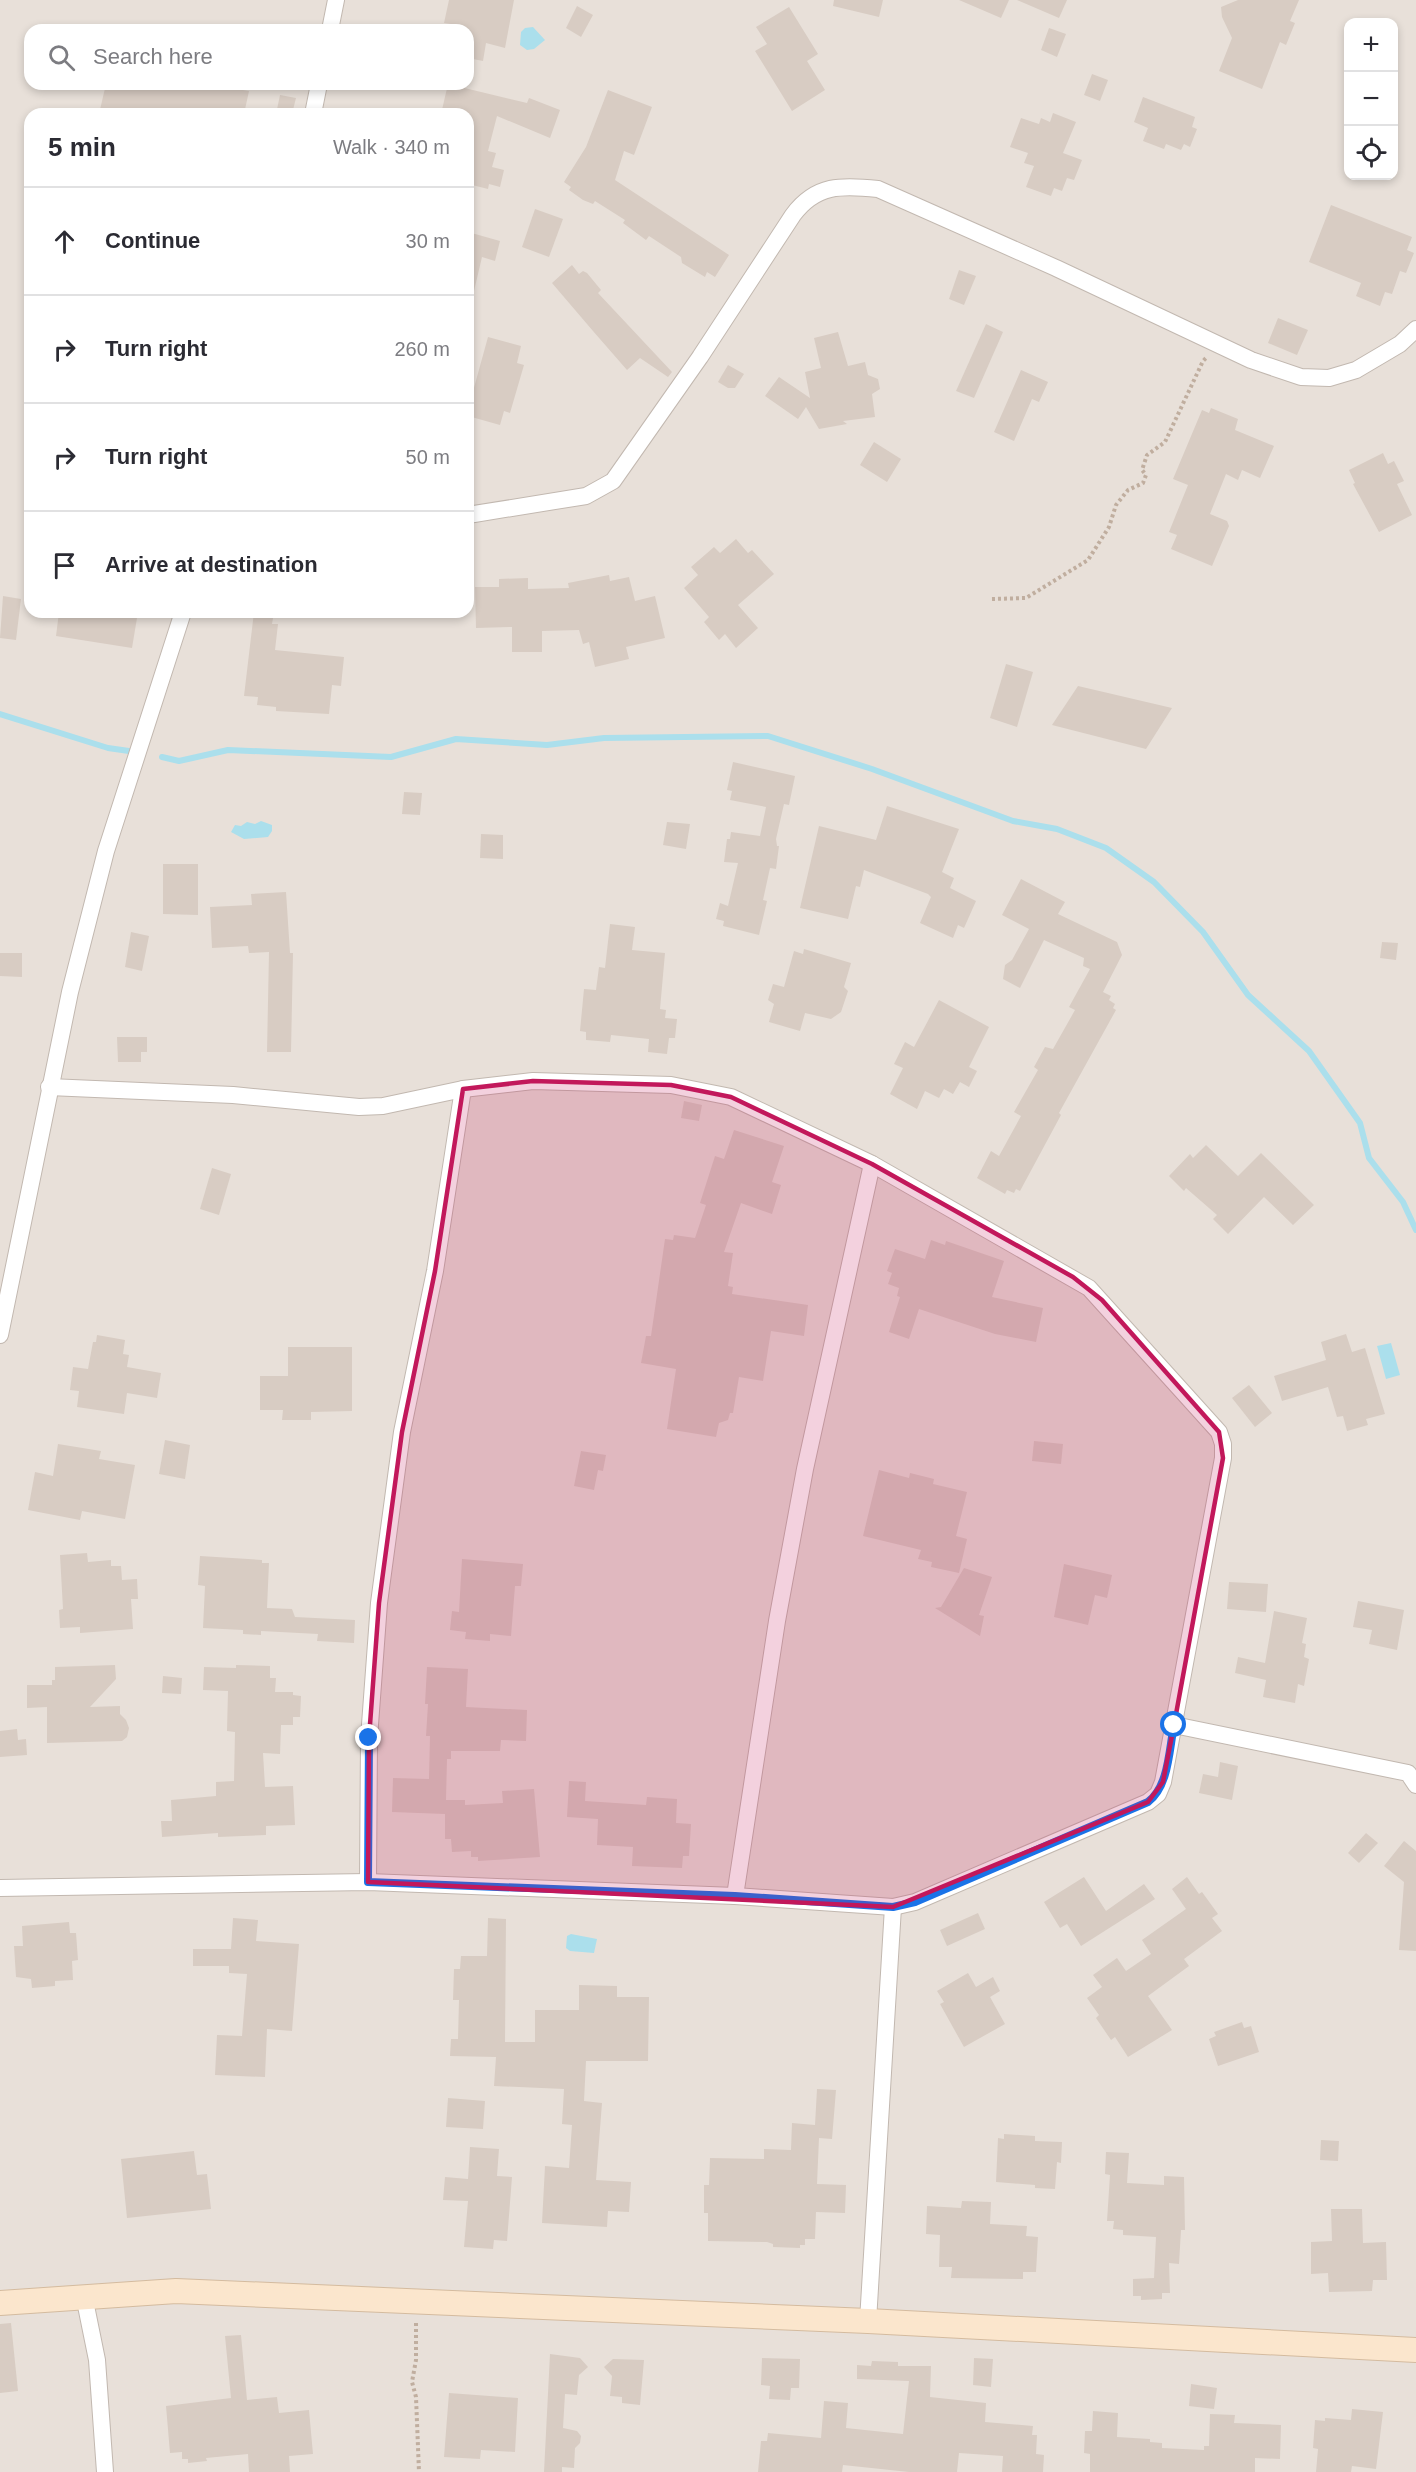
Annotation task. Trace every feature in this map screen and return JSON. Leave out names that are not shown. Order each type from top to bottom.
[{"type":"street","points":[[331,24],[336,0]]},
{"type":"street","points":[[314,108],[318,90]]},
{"type":"street","points":[[474,513],[586,496],[614,481],[700,357],[793,215],[812,195],[831,188],[854,186],[878,189],[1056,268],[1227,349],[1301,377],[1329,378],[1356,370],[1381,357],[1416,329]]},
{"type":"street","points":[[0,1335],[49,1087],[106,851],[181,618]]},
{"type":"street","points":[[0,1888],[368,1882],[735,1896],[893,1907],[915,1902],[1148,1802],[1158,1794],[1163,1782],[1223,1458],[1223,1444],[1219,1432],[1089,1288],[872,1164],[732,1097],[671,1085],[533,1081],[463,1089],[393,1104],[359,1107],[233,1095],[49,1087]]},
{"type":"street","points":[[368,1882],[369,1738],[379,1603],[402,1432],[435,1270],[463,1089]]},
{"type":"street","points":[[735,1896],[777,1621],[805,1469],[872,1164]]},
{"type":"street","points":[[1174,1725],[1407,1773],[1416,1785]]},
{"type":"street","points":[[868,2321],[893,1907]]},
{"type":"street","points":[[0,2303],[176,2291],[868,2321],[1416,2350]]},
{"type":"street","points":[[84,2296],[97,2360],[105,2472]]},
{"type":"path","points":[[992,599],[1026,598],[1088,560],[1109,526],[1116,505],[1128,490],[1143,483],[1146,475],[1142,470],[1147,455],[1165,442],[1203,361],[1210,354],[1227,349]]},
{"type":"path","points":[[416,2301],[416,2360],[412,2382],[417,2409],[418,2472]]},
{"type":"highlighted area","points":[[533,1081],[671,1085],[731,1097],[872,1164],[1073,1277],[1102,1300],[1219,1432],[1223,1458],[1174,1725],[1163,1782],[1148,1802],[893,1907],[368,1882],[369,1738],[379,1603],[402,1432],[435,1271],[463,1089]]},
{"type":"shaded area","points":[[0,0],[1416,0],[1416,2472],[0,2472]]},
{"type":"water","points":[[533,27],[545,40],[534,49],[527,50],[520,45],[521,32],[525,28]]},
{"type":"water","points":[[261,821],[272,825],[272,831],[268,837],[244,839],[231,832],[235,825],[241,826],[247,822],[255,824]]},
{"type":"water","points":[[1391,1343],[1400,1375],[1386,1379],[1377,1346]]},
{"type":"water","points":[[571,1934],[597,1939],[594,1953],[570,1951],[566,1948],[567,1936]]},
{"type":"building","points":[[449,0],[514,0],[505,48],[486,43],[483,61],[474,59],[474,24],[444,23]]},
{"type":"building","points":[[834,0],[883,0],[879,17],[833,6]]},
{"type":"building","points":[[959,0],[1009,0],[1001,18]]},
{"type":"building","points":[[1017,0],[1067,0],[1059,18]]},
{"type":"building","points":[[1238,0],[1299,0],[1290,21],[1295,23],[1286,45],[1280,42],[1262,89],[1219,71],[1232,38],[1222,17],[1221,7]]},
{"type":"building","points":[[577,6],[593,15],[581,37],[566,28]]},
{"type":"building","points":[[789,7],[818,54],[807,61],[825,90],[792,111],[755,51],[767,44],[756,27]]},
{"type":"building","points":[[1049,28],[1066,34],[1057,57],[1041,50]]},
{"type":"building","points":[[1092,74],[1108,80],[1100,101],[1084,95]]},
{"type":"building","points":[[105,90],[249,91],[245,108],[100,108]]},
{"type":"building","points":[[447,90],[473,90],[527,103],[529,98],[560,110],[550,138],[497,116],[488,151],[496,153],[492,167],[504,170],[500,187],[489,184],[488,189],[474,186],[474,108],[442,108]]},
{"type":"building","points":[[608,90],[652,107],[634,155],[624,151],[615,180],[729,255],[715,277],[707,272],[705,277],[682,263],[681,257],[649,236],[646,240],[623,223],[625,220],[595,201],[593,204],[583,200],[569,190],[571,187],[564,182],[586,147]]},
{"type":"building","points":[[280,95],[296,98],[294,108],[277,108]]},
{"type":"building","points":[[1143,97],[1195,117],[1192,127],[1197,129],[1190,147],[1184,144],[1181,150],[1166,144],[1164,149],[1143,141],[1148,128],[1134,122]]},
{"type":"building","points":[[1053,113],[1076,122],[1063,153],[1082,160],[1074,180],[1067,178],[1062,191],[1054,188],[1051,196],[1026,187],[1034,166],[1024,163],[1028,153],[1010,147],[1021,118],[1039,124],[1041,118],[1050,122]]},
{"type":"building","points":[[1331,205],[1412,237],[1407,250],[1414,253],[1406,273],[1400,271],[1392,294],[1385,292],[1380,306],[1356,296],[1361,283],[1309,262]]},
{"type":"building","points":[[535,209],[563,219],[549,257],[522,247]]},
{"type":"building","points":[[474,234],[500,241],[495,261],[482,257],[474,291]]},
{"type":"building","points":[[572,265],[579,274],[583,271],[587,273],[601,290],[598,293],[672,372],[668,377],[640,358],[627,370],[593,331],[552,283]]},
{"type":"building","points":[[959,270],[976,276],[964,305],[949,299]]},
{"type":"building","points":[[1278,318],[1308,330],[1297,355],[1268,343]]},
{"type":"building","points":[[986,324],[1003,332],[974,398],[956,391]]},
{"type":"building","points":[[838,332],[848,366],[865,362],[868,375],[878,379],[880,389],[872,394],[875,417],[843,421],[847,424],[819,429],[806,407],[798,419],[765,396],[779,377],[810,398],[805,372],[821,368],[814,338]]},
{"type":"building","points":[[488,337],[521,346],[517,363],[524,365],[510,413],[504,411],[500,425],[474,418],[474,388]]},
{"type":"building","points":[[728,365],[744,374],[735,388],[728,388],[718,382]]},
{"type":"building","points":[[1021,370],[1048,382],[1039,402],[1032,399],[1014,441],[994,432]]},
{"type":"building","points":[[1211,408],[1238,419],[1235,430],[1274,446],[1260,478],[1242,470],[1238,480],[1226,474],[1210,514],[1227,521],[1229,526],[1212,566],[1171,549],[1177,535],[1169,532],[1188,485],[1173,479],[1202,410],[1209,413]]},
{"type":"building","points":[[874,442],[901,459],[887,482],[860,465]]},
{"type":"building","points":[[1383,453],[1388,464],[1394,461],[1404,481],[1397,484],[1412,515],[1379,532],[1353,484],[1355,483],[1349,470]]},
{"type":"building","points":[[736,539],[748,553],[752,550],[774,574],[738,605],[758,628],[736,648],[725,634],[719,640],[704,622],[709,617],[684,588],[698,575],[691,567],[714,547],[720,553]]},
{"type":"building","points":[[609,575],[610,581],[629,577],[635,601],[655,596],[665,638],[626,647],[629,659],[595,667],[589,642],[583,644],[579,630],[542,631],[542,652],[512,652],[512,627],[476,628],[475,587],[499,587],[499,579],[528,578],[528,589],[569,588],[568,583]]},
{"type":"building","points":[[3,596],[21,599],[16,640],[0,638]]},
{"type":"building","points":[[58,618],[137,618],[132,648],[56,636]]},
{"type":"building","points":[[253,618],[273,618],[272,624],[278,624],[275,650],[344,657],[341,686],[332,685],[329,714],[276,711],[276,707],[257,705],[258,697],[244,696]]},
{"type":"building","points":[[1006,664],[1033,672],[1017,727],[990,718]]},
{"type":"building","points":[[1078,686],[1172,708],[1146,749],[1052,725]]},
{"type":"building","points":[[733,762],[795,776],[789,805],[784,804],[776,839],[777,846],[779,846],[776,869],[770,868],[763,900],[767,901],[759,935],[723,926],[724,921],[716,919],[720,903],[728,906],[738,863],[724,862],[727,839],[730,839],[731,832],[760,836],[766,807],[730,800],[732,791],[727,790]]},
{"type":"building","points":[[404,792],[422,793],[420,815],[402,814]]},
{"type":"building","points":[[887,806],[959,829],[942,872],[954,878],[950,888],[976,901],[964,928],[958,925],[953,938],[920,923],[931,897],[928,894],[864,870],[860,887],[856,886],[848,919],[800,908],[819,826],[876,840]]},
{"type":"building","points":[[667,822],[690,824],[686,849],[663,845]]},
{"type":"building","points":[[481,834],[503,835],[503,859],[480,858]]},
{"type":"building","points":[[163,864],[198,864],[198,915],[163,914]]},
{"type":"building","points":[[1021,879],[1065,902],[1058,914],[1117,942],[1122,955],[1103,992],[1111,996],[1109,1000],[1115,1004],[1113,1008],[1116,1010],[1059,1113],[1061,1115],[1020,1191],[1016,1189],[1014,1193],[1007,1190],[1005,1194],[977,1178],[991,1151],[999,1156],[1021,1116],[1014,1112],[1038,1070],[1034,1067],[1045,1047],[1053,1049],[1075,1010],[1069,1007],[1090,969],[1083,966],[1084,958],[1044,940],[1020,988],[1003,979],[1005,965],[1012,960],[1029,929],[1002,915]]},
{"type":"building","points":[[286,892],[290,953],[293,953],[291,1052],[267,1052],[269,952],[249,953],[248,946],[212,948],[210,907],[252,905],[251,894]]},
{"type":"building","points":[[610,924],[635,927],[632,950],[665,953],[660,1009],[666,1010],[665,1018],[677,1019],[675,1038],[669,1038],[667,1054],[648,1052],[649,1039],[611,1035],[610,1042],[586,1040],[586,1032],[580,1031],[584,989],[596,990],[599,967],[605,968]]},
{"type":"building","points":[[131,932],[149,936],[142,971],[125,967]]},
{"type":"building","points":[[1382,942],[1398,943],[1396,960],[1380,958]]},
{"type":"building","points":[[804,949],[851,963],[844,987],[848,991],[841,1012],[831,1019],[805,1013],[800,1031],[769,1022],[774,1004],[768,1000],[773,984],[784,987],[794,951],[803,954]]},
{"type":"building","points":[[0,953],[22,953],[22,977],[0,976]]},
{"type":"building","points":[[939,1000],[989,1027],[969,1067],[977,1071],[969,1087],[960,1082],[953,1094],[944,1089],[939,1098],[925,1091],[917,1109],[890,1094],[903,1068],[894,1064],[905,1042],[914,1047]]},
{"type":"building","points":[[117,1037],[147,1037],[147,1052],[141,1052],[141,1062],[118,1062]]},
{"type":"building","points":[[684,1101],[702,1105],[699,1121],[681,1118]]},
{"type":"building","points":[[734,1130],[784,1146],[772,1182],[781,1185],[772,1214],[741,1203],[724,1252],[733,1253],[728,1286],[733,1287],[732,1294],[808,1305],[804,1336],[771,1331],[763,1381],[739,1377],[733,1413],[730,1413],[728,1420],[719,1423],[716,1437],[667,1429],[676,1369],[641,1363],[646,1336],[651,1336],[665,1239],[673,1240],[674,1235],[695,1238],[706,1205],[700,1203],[715,1156],[724,1159]]},
{"type":"building","points":[[1206,1145],[1238,1176],[1261,1153],[1314,1205],[1293,1225],[1264,1197],[1228,1234],[1213,1219],[1217,1215],[1186,1188],[1184,1191],[1169,1176],[1190,1154],[1193,1158]]},
{"type":"building","points":[[212,1168],[231,1174],[219,1215],[200,1209]]},
{"type":"building","points":[[931,1240],[945,1245],[946,1241],[1004,1261],[992,1297],[1043,1308],[1036,1342],[995,1334],[919,1309],[909,1339],[889,1332],[900,1297],[897,1296],[899,1288],[888,1284],[892,1273],[887,1271],[895,1249],[925,1259]]},
{"type":"building","points":[[1346,1334],[1352,1352],[1365,1348],[1385,1414],[1366,1419],[1368,1425],[1347,1431],[1343,1416],[1337,1417],[1328,1387],[1282,1401],[1274,1376],[1326,1360],[1321,1342]]},
{"type":"building","points":[[97,1335],[125,1340],[123,1354],[129,1355],[127,1367],[161,1373],[157,1398],[127,1393],[124,1414],[77,1407],[79,1391],[70,1390],[73,1367],[88,1369],[93,1342],[96,1342]]},
{"type":"building","points":[[288,1347],[352,1347],[352,1411],[311,1412],[311,1420],[282,1420],[283,1410],[260,1410],[260,1376],[288,1376]]},
{"type":"building","points":[[1249,1385],[1272,1413],[1255,1427],[1232,1398]]},
{"type":"building","points":[[165,1440],[190,1445],[185,1479],[159,1474]]},
{"type":"building","points":[[1034,1441],[1063,1444],[1061,1464],[1032,1461]]},
{"type":"building","points":[[58,1444],[101,1451],[99,1459],[135,1465],[125,1519],[82,1511],[80,1520],[28,1510],[35,1472],[53,1476]]},
{"type":"building","points":[[581,1451],[606,1455],[603,1471],[598,1470],[594,1490],[574,1486]]},
{"type":"building","points":[[879,1470],[909,1478],[910,1473],[934,1479],[933,1484],[967,1492],[956,1536],[967,1539],[959,1573],[931,1567],[932,1562],[918,1559],[921,1550],[863,1536]]},
{"type":"building","points":[[87,1553],[88,1562],[111,1560],[111,1566],[121,1566],[122,1580],[137,1579],[138,1599],[131,1599],[133,1629],[80,1633],[80,1627],[60,1628],[59,1610],[63,1609],[60,1555]]},
{"type":"building","points":[[200,1556],[262,1560],[262,1563],[269,1563],[267,1608],[292,1609],[295,1617],[355,1620],[354,1643],[317,1641],[318,1634],[261,1631],[261,1635],[243,1634],[243,1630],[203,1628],[205,1586],[198,1585]]},
{"type":"building","points":[[462,1559],[523,1564],[521,1586],[515,1586],[511,1636],[490,1634],[490,1641],[465,1639],[466,1632],[450,1630],[452,1611],[459,1612]]},
{"type":"building","points":[[1064,1564],[1112,1575],[1107,1598],[1095,1595],[1088,1625],[1054,1617]]},
{"type":"building","points":[[964,1568],[992,1577],[979,1615],[984,1616],[980,1636],[935,1608],[941,1607]]},
{"type":"building","points":[[1229,1582],[1268,1584],[1266,1612],[1227,1609]]},
{"type":"building","points":[[1358,1601],[1404,1610],[1397,1650],[1369,1644],[1372,1630],[1353,1627]]},
{"type":"building","points":[[1274,1611],[1307,1618],[1302,1643],[1306,1644],[1304,1657],[1309,1659],[1304,1686],[1298,1684],[1295,1703],[1263,1697],[1266,1680],[1235,1673],[1238,1657],[1265,1663]]},
{"type":"building","points":[[115,1665],[116,1679],[90,1707],[120,1706],[120,1714],[126,1720],[129,1728],[127,1737],[122,1741],[47,1743],[47,1707],[27,1708],[27,1685],[52,1685],[52,1680],[55,1680],[55,1667]]},
{"type":"building","points":[[236,1665],[270,1666],[270,1678],[276,1678],[275,1692],[293,1692],[293,1695],[301,1696],[300,1717],[293,1717],[293,1725],[281,1725],[280,1754],[263,1753],[265,1787],[293,1786],[295,1825],[266,1826],[266,1835],[218,1837],[218,1833],[162,1837],[161,1821],[172,1821],[171,1800],[216,1796],[216,1782],[234,1781],[235,1732],[227,1731],[228,1691],[203,1690],[204,1667],[236,1668]]},
{"type":"building","points":[[427,1667],[468,1669],[466,1707],[527,1710],[526,1741],[501,1740],[500,1751],[451,1751],[451,1759],[447,1759],[446,1800],[465,1800],[465,1805],[503,1803],[502,1791],[534,1789],[540,1857],[478,1861],[478,1857],[471,1857],[471,1851],[452,1852],[451,1839],[445,1839],[445,1814],[392,1812],[393,1778],[429,1779],[430,1736],[426,1736],[428,1704],[425,1704]]},
{"type":"building","points":[[163,1676],[182,1678],[181,1694],[162,1693]]},
{"type":"building","points":[[17,1729],[18,1740],[26,1739],[27,1755],[0,1757],[0,1731]]},
{"type":"building","points":[[1220,1762],[1238,1766],[1232,1800],[1199,1793],[1203,1774],[1218,1777]]},
{"type":"building","points":[[569,1781],[586,1782],[585,1801],[646,1805],[647,1797],[677,1799],[676,1823],[691,1824],[689,1856],[683,1856],[682,1868],[632,1866],[633,1847],[597,1845],[598,1819],[567,1817]]},
{"type":"building","points":[[1366,1833],[1378,1843],[1359,1863],[1348,1853]]},
{"type":"building","points":[[1404,1841],[1416,1851],[1416,1951],[1399,1950],[1404,1882],[1384,1866]]},
{"type":"building","points":[[1084,1877],[1106,1911],[1144,1884],[1155,1899],[1081,1946],[1067,1924],[1060,1928],[1044,1902]]},
{"type":"building","points":[[1187,1877],[1199,1894],[1202,1892],[1218,1914],[1212,1918],[1222,1931],[1184,1959],[1189,1966],[1148,1996],[1172,2030],[1128,2057],[1115,2037],[1111,2040],[1096,2018],[1099,2015],[1087,1998],[1102,1987],[1093,1975],[1117,1958],[1126,1971],[1151,1954],[1142,1940],[1186,1909],[1172,1889]]},
{"type":"building","points":[[978,1913],[985,1929],[947,1946],[940,1930]]},
{"type":"building","points":[[233,1918],[258,1920],[256,1941],[299,1944],[292,2031],[267,2029],[265,2077],[215,2075],[217,2035],[242,2036],[247,1974],[229,1973],[229,1966],[193,1966],[193,1949],[231,1949]]},
{"type":"building","points":[[488,1918],[506,1919],[505,2042],[535,2042],[535,2010],[579,2010],[579,1985],[617,1986],[617,1997],[649,1997],[648,2061],[586,2061],[584,2101],[602,2103],[596,2180],[631,2182],[629,2212],[608,2211],[607,2227],[542,2223],[545,2166],[569,2168],[572,2125],[562,2124],[564,2089],[494,2086],[496,2057],[450,2056],[451,2039],[458,2039],[459,2000],[453,2000],[454,1969],[460,1969],[461,1956],[487,1956]]},
{"type":"building","points":[[69,1922],[70,1933],[76,1933],[78,1960],[72,1961],[73,1980],[55,1981],[55,1986],[32,1988],[31,1979],[16,1977],[14,1946],[23,1946],[22,1926]]},
{"type":"building","points":[[968,1973],[976,1987],[993,1977],[1000,1991],[990,1997],[1005,2024],[964,2047],[940,2004],[944,2002],[937,1991]]},
{"type":"building","points":[[1242,2022],[1244,2028],[1251,2026],[1259,2052],[1218,2066],[1209,2039],[1216,2036],[1214,2032]]},
{"type":"building","points":[[817,2089],[836,2090],[832,2139],[819,2138],[817,2184],[846,2185],[845,2213],[816,2212],[815,2239],[805,2239],[805,2245],[800,2245],[800,2248],[773,2247],[773,2244],[767,2242],[708,2241],[708,2213],[704,2213],[704,2185],[709,2185],[710,2158],[764,2159],[764,2149],[791,2150],[792,2123],[815,2125]]},
{"type":"building","points":[[448,2098],[485,2101],[483,2129],[446,2127]]},
{"type":"building","points":[[1004,2134],[1035,2136],[1035,2141],[1062,2142],[1061,2163],[1057,2162],[1055,2189],[996,2182],[998,2138],[1004,2139]]},
{"type":"building","points":[[1321,2140],[1339,2141],[1338,2161],[1320,2160]]},
{"type":"building","points":[[470,2147],[499,2149],[497,2176],[512,2177],[507,2241],[494,2240],[493,2249],[464,2247],[468,2201],[443,2200],[445,2177],[468,2179]]},
{"type":"building","points":[[194,2151],[197,2175],[207,2174],[211,2209],[127,2218],[121,2159]]},
{"type":"building","points":[[1106,2152],[1129,2153],[1127,2183],[1164,2185],[1164,2176],[1184,2177],[1185,2230],[1181,2230],[1179,2264],[1169,2263],[1170,2293],[1162,2293],[1162,2299],[1141,2300],[1141,2296],[1133,2296],[1133,2279],[1154,2278],[1156,2237],[1123,2235],[1123,2230],[1113,2229],[1114,2221],[1107,2221],[1110,2175],[1105,2174]]},
{"type":"building","points":[[962,2201],[991,2202],[990,2224],[1027,2226],[1026,2236],[1038,2237],[1036,2272],[1023,2272],[1023,2279],[951,2278],[952,2267],[939,2267],[940,2235],[926,2234],[927,2206],[961,2208]]},
{"type":"building","points":[[1331,2209],[1362,2209],[1363,2243],[1386,2242],[1387,2280],[1373,2280],[1372,2291],[1329,2292],[1328,2273],[1311,2274],[1311,2242],[1332,2241]]},
{"type":"building","points":[[11,2323],[18,2391],[0,2393],[0,2324]]},
{"type":"building","points":[[241,2335],[247,2400],[277,2397],[279,2413],[309,2410],[313,2454],[289,2456],[290,2472],[249,2472],[248,2454],[206,2458],[207,2461],[188,2463],[188,2459],[182,2459],[182,2452],[170,2453],[166,2406],[231,2398],[225,2336]]},
{"type":"building","points":[[550,2354],[580,2358],[588,2367],[579,2375],[577,2395],[565,2394],[563,2428],[577,2431],[581,2436],[580,2443],[575,2448],[574,2468],[562,2467],[562,2472],[544,2472]]},
{"type":"building","points":[[762,2358],[800,2359],[799,2388],[791,2388],[790,2400],[769,2399],[770,2386],[761,2385]]},
{"type":"building","points":[[974,2358],[993,2359],[991,2387],[973,2385]]},
{"type":"building","points":[[613,2359],[644,2360],[640,2405],[622,2403],[622,2397],[610,2396],[612,2376],[604,2367]]},
{"type":"building","points":[[872,2361],[898,2362],[898,2366],[931,2366],[930,2397],[986,2403],[985,2422],[1033,2426],[1032,2435],[1037,2435],[1036,2454],[1044,2455],[1043,2472],[1002,2472],[1003,2456],[959,2453],[957,2472],[909,2472],[843,2465],[842,2472],[758,2472],[761,2441],[767,2441],[768,2433],[821,2438],[824,2401],[848,2403],[846,2428],[903,2434],[909,2381],[857,2379],[857,2365],[871,2366]]},
{"type":"building","points":[[1191,2384],[1217,2388],[1214,2409],[1189,2406]]},
{"type":"building","points":[[449,2393],[518,2398],[515,2452],[481,2450],[480,2459],[444,2457]]},
{"type":"building","points":[[1352,2409],[1383,2412],[1376,2469],[1352,2466],[1351,2472],[1316,2472],[1318,2449],[1313,2448],[1315,2420],[1325,2421],[1325,2418],[1351,2420]]},
{"type":"building","points":[[1093,2411],[1118,2413],[1117,2437],[1150,2439],[1150,2442],[1162,2443],[1162,2448],[1204,2450],[1204,2446],[1209,2446],[1210,2414],[1235,2415],[1234,2423],[1281,2425],[1280,2459],[1255,2458],[1255,2472],[1090,2472],[1090,2454],[1084,2453],[1085,2431],[1092,2431]]},
{"type":"waterway","points":[[0,714],[108,748],[129,751]]},
{"type":"waterway","points":[[162,757],[179,761],[228,750],[391,757],[456,739],[547,745],[604,738],[768,736],[872,769],[1013,821],[1057,829],[1106,848],[1154,882],[1203,932],[1248,995],[1309,1051],[1360,1123],[1369,1158],[1403,1202],[1416,1230]]},
{"type":"route","points":[[369,1738],[368,1882],[735,1896],[893,1907],[915,1902],[1148,1802],[1158,1794],[1163,1782],[1174,1725]]}]
